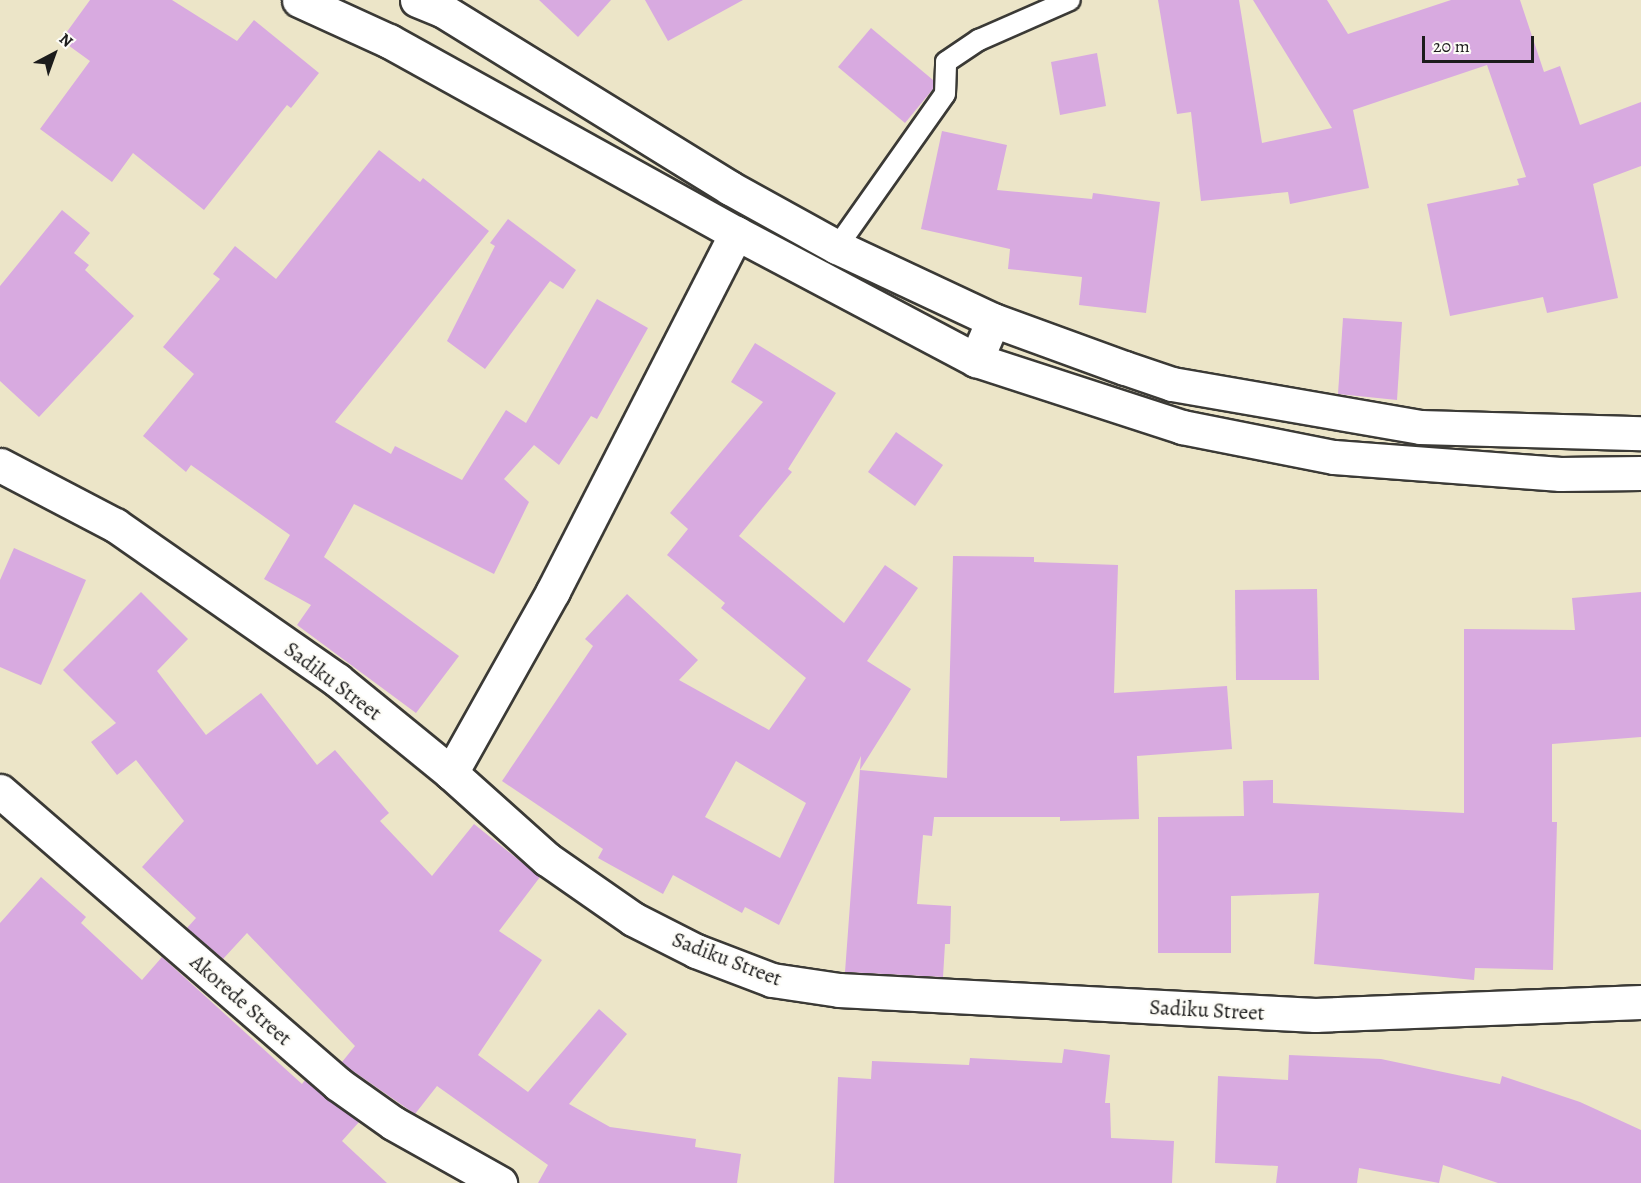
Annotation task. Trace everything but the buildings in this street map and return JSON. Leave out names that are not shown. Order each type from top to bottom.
[{"type":"street","points":[[299,0],[389,40],[736,233],[976,360],[1182,427],[1334,457],[1560,474],[1641,473]]},
{"type":"street","points":[[437,3],[730,188],[837,247],[993,320],[1172,384],[1319,412],[1420,427],[1641,433]]},
{"type":"street","points":[[451,773],[553,591],[736,233]]},
{"type":"street","points":[[976,360],[993,320]]},
{"type":"street","name":"Sadiku Street","points":[[0,465],[115,525],[337,680],[451,773],[547,859],[633,919],[696,951],[772,980],[839,990],[1315,1016],[1641,1002]]},
{"type":"street","name":"Akorede Street","points":[[0,791],[338,1084],[393,1123],[500,1183]]},
{"type":"lane","points":[[837,247],[945,94],[946,62],[979,40],[1070,0]]}]
